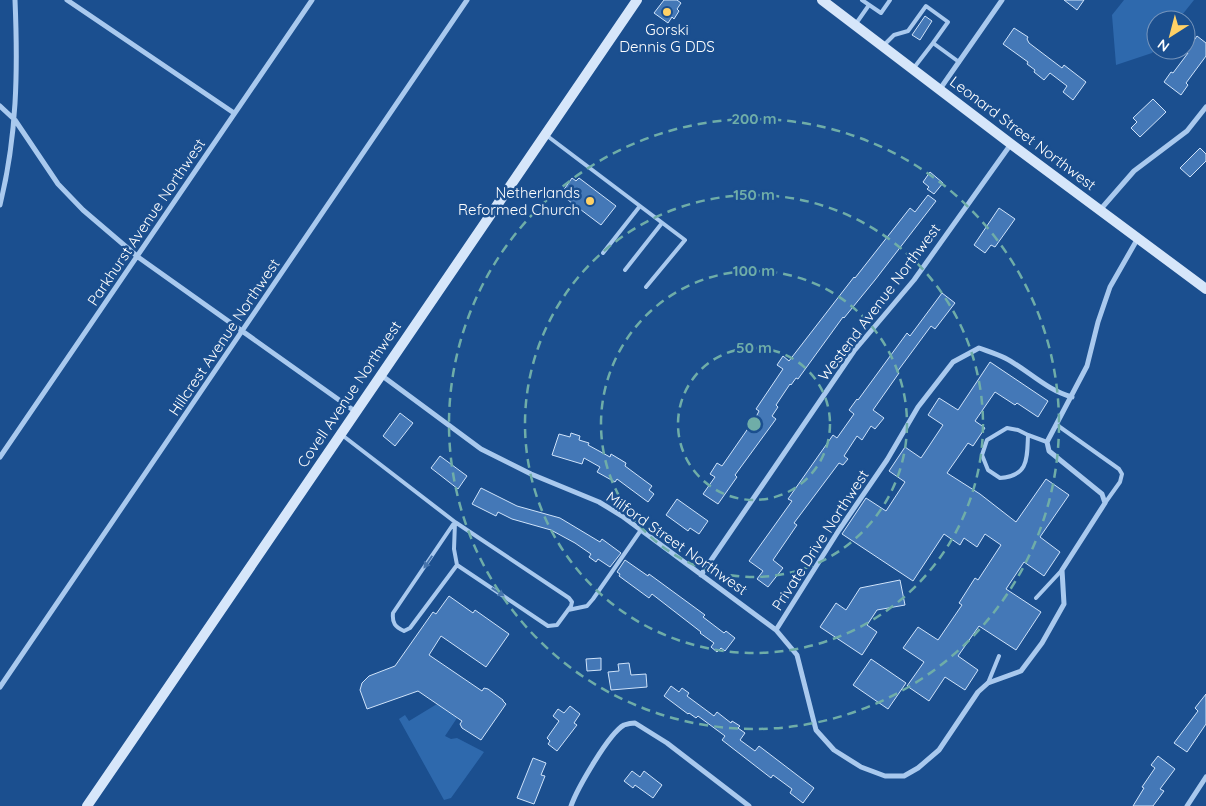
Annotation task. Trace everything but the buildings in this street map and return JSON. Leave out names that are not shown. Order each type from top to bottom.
[{"type":"street","points":[[0,206],[7,179],[15,120],[15,0]]},
{"type":"street","points":[[67,0],[234,113]]},
{"type":"street","name":"Parkhurst Avenue Northwest","points":[[0,457],[312,0]]},
{"type":"street","name":"Hillcrest Avenue Northwest","points":[[0,687],[467,0]]},
{"type":"street","name":"Covell Avenue Northwest","points":[[87,806],[637,0]]},
{"type":"street","name":"Leonard Street Northwest","points":[[823,0],[1011,144],[1206,289]]},
{"type":"street","points":[[940,89],[1002,0]]},
{"type":"street","points":[[0,106],[15,120],[58,184],[83,210],[138,257],[356,412]]},
{"type":"street","points":[[1100,210],[1134,171],[1187,131],[1206,107]]},
{"type":"street","name":"Westend Avenue Northwest","points":[[701,575],[854,351],[914,280],[1011,144]]},
{"type":"street","points":[[0,178],[7,179]]},
{"type":"street","points":[[1062,570],[1105,504],[1102,494],[1049,451],[1047,442],[1087,366],[1098,322],[1110,288],[1138,238]]},
{"type":"street","name":"Private Drive Northwest","points":[[1062,570],[1064,604],[1042,643],[1021,671],[988,683],[978,692],[939,750],[918,768],[904,776],[885,776],[861,767],[834,750],[816,730],[796,655],[776,630],[887,460],[918,407],[953,362],[979,348],[1004,358],[1047,386],[1072,396]]},
{"type":"street","name":"Milford Street Northwest","points":[[381,375],[481,449],[530,474],[599,502],[641,530],[776,630]]},
{"type":"street","points":[[571,806],[574,796],[588,770],[607,744],[623,726],[635,722],[750,806]]},
{"type":"street","points":[[1186,806],[1206,777]]},
{"type":"lane","points":[[862,0],[881,13],[890,0]]},
{"type":"lane","points":[[855,25],[869,6]]},
{"type":"lane","points":[[883,46],[894,34],[908,31],[926,6],[948,22],[913,69]]},
{"type":"lane","points":[[933,43],[959,62]]},
{"type":"lane","points":[[544,134],[685,240],[646,287]]},
{"type":"lane","points":[[603,253],[640,206]]},
{"type":"lane","points":[[625,270],[662,223]]},
{"type":"lane","points":[[1057,425],[1122,474],[1120,482],[1105,504]]},
{"type":"lane","points":[[1028,435],[1025,465],[1016,475],[1000,478],[988,470],[982,455],[987,440],[1007,428],[1018,430],[1047,442]]},
{"type":"lane","points":[[340,434],[455,522],[569,598],[572,602],[558,625],[548,626],[457,565],[454,549],[455,522]]},
{"type":"lane","points":[[455,522],[393,613],[392,621],[397,628],[404,631],[410,628],[457,565]]},
{"type":"lane","points":[[568,610],[587,606],[641,530]]},
{"type":"lane","points":[[1036,598],[1062,570]]},
{"type":"lane","points":[[988,683],[994,664],[999,656]]},
{"type":"shaded area","points":[[1124,0],[1194,0],[1186,10],[1146,10],[1146,55],[1116,65],[1112,15]]},
{"type":"shaded area","points":[[437,704],[457,718],[445,736],[451,739],[457,738],[484,752],[451,798],[444,800],[399,719],[405,715],[409,721]]},
{"type":"place","name":"Gorski Dennis G DDS","points":[[667,12]]},
{"type":"place","name":"Netherlands Reformed Church","points":[[590,201]]}]
